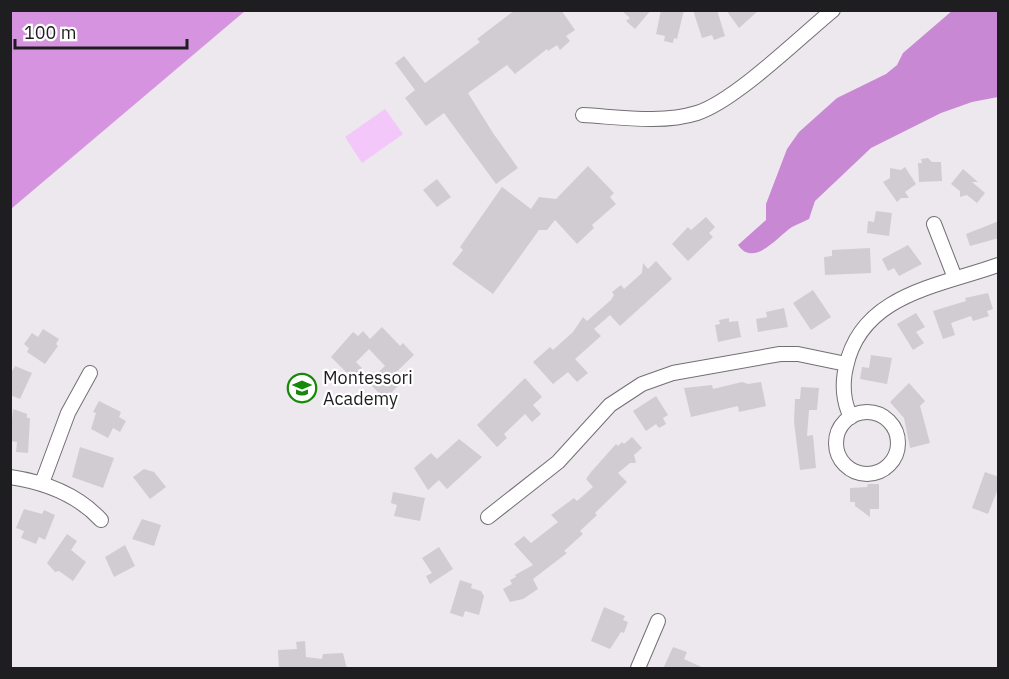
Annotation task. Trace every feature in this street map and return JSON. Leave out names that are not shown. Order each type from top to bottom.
[{"type":"street","points":[[583,115],[662,117],[698,112],[716,105],[833,10]]},
{"type":"street","points":[[934,224],[955,278]]},
{"type":"street","points":[[851,417],[844,389],[846,364],[859,334],[884,309],[908,294],[999,265]]},
{"type":"street","points":[[488,517],[558,462],[610,405],[642,384],[678,372],[784,353],[846,364]]},
{"type":"street","points":[[42,483],[68,412],[90,373]]},
{"type":"street","points":[[863,412],[874,413],[892,425],[896,433],[897,447],[894,458],[885,468],[876,472],[863,473],[850,468],[841,458],[837,444],[838,435],[842,425],[851,417],[863,412]]},
{"type":"street","points":[[10,477],[42,483],[70,496],[101,520]]},
{"type":"street","points":[[638,669],[658,621]]},
{"type":"shaded area","points":[[11,10],[245,10],[245,11],[11,209]]},
{"type":"shaded area","points":[[953,10],[998,11],[998,97],[972,102],[941,113],[871,148],[815,201],[809,219],[792,227],[758,252],[744,251],[738,245],[766,220],[766,204],[787,149],[799,132],[837,98],[886,74],[897,65],[903,53]]},
{"type":"shaded area","points":[[385,109],[403,134],[362,163],[345,137]]},
{"type":"building","points":[[515,10],[561,10],[575,30],[566,36],[570,41],[560,50],[557,45],[548,51],[547,49],[515,74],[507,65],[468,93],[518,168],[496,184],[444,113],[426,126],[405,98],[415,90],[395,63],[404,56],[425,83],[480,42],[477,39]]},
{"type":"building","points":[[621,10],[651,10],[635,29],[626,21],[630,18]]},
{"type":"building","points":[[661,10],[684,10],[677,39],[674,38],[673,43],[664,41],[665,36],[656,34]]},
{"type":"building","points":[[693,10],[717,10],[725,36],[714,40],[712,35],[702,38]]},
{"type":"building","points":[[726,10],[759,10],[739,28]]},
{"type":"building","points":[[928,158],[932,162],[941,162],[942,181],[919,182],[918,163],[922,163],[921,159]]},
{"type":"building","points":[[588,166],[614,193],[610,197],[616,204],[592,225],[594,228],[577,244],[555,220],[547,230],[539,230],[493,294],[452,264],[463,250],[460,247],[502,187],[531,209],[539,197],[556,199]]},
{"type":"building","points":[[905,167],[916,184],[905,192],[909,198],[901,198],[897,202],[883,182],[890,178],[890,168],[901,170]]},
{"type":"building","points":[[963,169],[978,182],[972,182],[985,193],[977,203],[967,195],[960,197],[960,191],[951,184]]},
{"type":"building","points":[[437,179],[451,197],[437,207],[423,190]]},
{"type":"building","points":[[876,211],[892,213],[889,236],[867,233],[868,221],[874,222]]},
{"type":"building","points":[[706,217],[715,227],[709,233],[713,237],[688,261],[672,244],[688,227],[691,230]]},
{"type":"building","points":[[999,221],[999,238],[970,246],[966,234]]},
{"type":"building","points":[[908,245],[922,264],[899,276],[894,268],[888,271],[882,259]]},
{"type":"building","points":[[870,248],[871,273],[825,275],[824,257],[832,256],[832,250]]},
{"type":"building","points":[[656,261],[672,279],[620,326],[610,315],[594,329],[601,336],[575,359],[588,373],[577,382],[568,372],[553,384],[533,362],[550,347],[553,350],[573,332],[583,317],[587,321],[611,300],[614,295],[612,292],[621,285],[624,289],[642,273],[643,263],[648,269]]},
{"type":"building","points":[[813,290],[831,317],[811,330],[793,303]]},
{"type":"building","points":[[988,293],[993,309],[987,311],[989,316],[973,321],[971,316],[951,323],[955,335],[943,339],[933,311],[966,301],[965,298]]},
{"type":"building","points":[[784,308],[788,327],[758,332],[756,319],[767,317],[766,312]]},
{"type":"building","points":[[916,313],[925,327],[916,332],[924,343],[913,350],[897,324]]},
{"type":"building","points":[[729,318],[729,322],[738,321],[741,337],[718,342],[715,325],[720,324],[719,320]]},
{"type":"building","points":[[382,327],[400,346],[403,343],[414,355],[391,377],[399,385],[385,399],[368,382],[385,366],[369,349],[356,362],[362,368],[352,378],[331,357],[353,332],[358,336],[363,331],[370,339]]},
{"type":"building","points":[[43,329],[59,339],[56,344],[58,346],[45,364],[27,352],[29,348],[24,344],[32,333],[38,337]]},
{"type":"building","points":[[871,355],[892,358],[887,384],[860,379],[862,367],[869,368]]},
{"type":"building","points":[[15,366],[32,373],[20,399],[10,395],[10,375]]},
{"type":"building","points":[[525,378],[542,397],[533,405],[541,414],[532,422],[525,414],[504,434],[507,438],[497,447],[477,425]]},
{"type":"building","points":[[742,382],[748,384],[761,382],[766,406],[739,412],[738,406],[691,417],[684,388],[712,385],[713,389]]},
{"type":"building","points":[[909,383],[925,401],[920,406],[930,443],[910,448],[904,418],[890,402]]},
{"type":"building","points":[[801,387],[819,388],[817,410],[809,410],[807,436],[813,435],[816,468],[800,470],[794,422],[795,399],[800,399]]},
{"type":"building","points":[[656,396],[668,415],[663,418],[666,424],[659,428],[656,424],[646,431],[633,411]]},
{"type":"building","points":[[99,401],[121,412],[119,417],[126,421],[120,432],[113,428],[108,438],[91,429],[96,413],[93,412]]},
{"type":"building","points":[[13,409],[27,414],[27,418],[30,418],[28,453],[16,452],[17,442],[10,441]]},
{"type":"building","points":[[632,437],[642,448],[634,455],[636,463],[630,463],[618,473],[627,482],[595,513],[597,515],[580,531],[583,534],[564,551],[567,553],[533,579],[538,589],[523,599],[510,602],[503,589],[512,584],[510,580],[516,577],[515,575],[533,565],[514,544],[524,536],[531,543],[558,522],[551,515],[574,498],[577,501],[593,487],[586,479],[591,472],[616,444],[618,446],[622,442],[624,444]]},
{"type":"building","points":[[459,439],[482,457],[447,489],[439,480],[428,490],[414,468],[431,453],[437,459]]},
{"type":"building","points":[[80,447],[114,458],[103,488],[72,477]]},
{"type":"building","points":[[144,469],[154,472],[166,487],[150,499],[133,477]]},
{"type":"building","points":[[985,472],[999,477],[999,486],[988,514],[972,508]]},
{"type":"building","points":[[868,484],[879,484],[879,509],[870,509],[870,517],[855,506],[855,502],[850,502],[850,488],[867,487]]},
{"type":"building","points":[[393,492],[425,498],[420,521],[394,516],[397,505],[391,503]]},
{"type":"building","points":[[24,509],[42,514],[44,510],[55,515],[45,540],[39,537],[36,544],[21,538],[24,531],[16,528]]},
{"type":"building","points":[[142,519],[161,525],[154,546],[132,539]]},
{"type":"building","points":[[67,534],[77,541],[71,550],[86,562],[73,581],[59,571],[55,572],[47,563]]},
{"type":"building","points":[[125,545],[135,566],[114,577],[105,557]]},
{"type":"building","points":[[439,547],[453,569],[430,584],[426,576],[432,573],[422,558]]},
{"type":"building","points":[[460,580],[472,584],[471,588],[481,591],[484,596],[479,615],[465,611],[463,617],[450,613]]},
{"type":"building","points":[[604,607],[625,616],[623,620],[628,622],[624,633],[621,632],[610,649],[591,641]]},
{"type":"building","points":[[305,641],[306,657],[322,659],[323,654],[343,653],[347,669],[279,669],[278,650],[297,649],[296,642]]},
{"type":"building","points":[[673,647],[687,652],[684,659],[706,669],[663,669]]},
{"type":"place","name":"Montessori Academy","points":[[302,388]]}]
